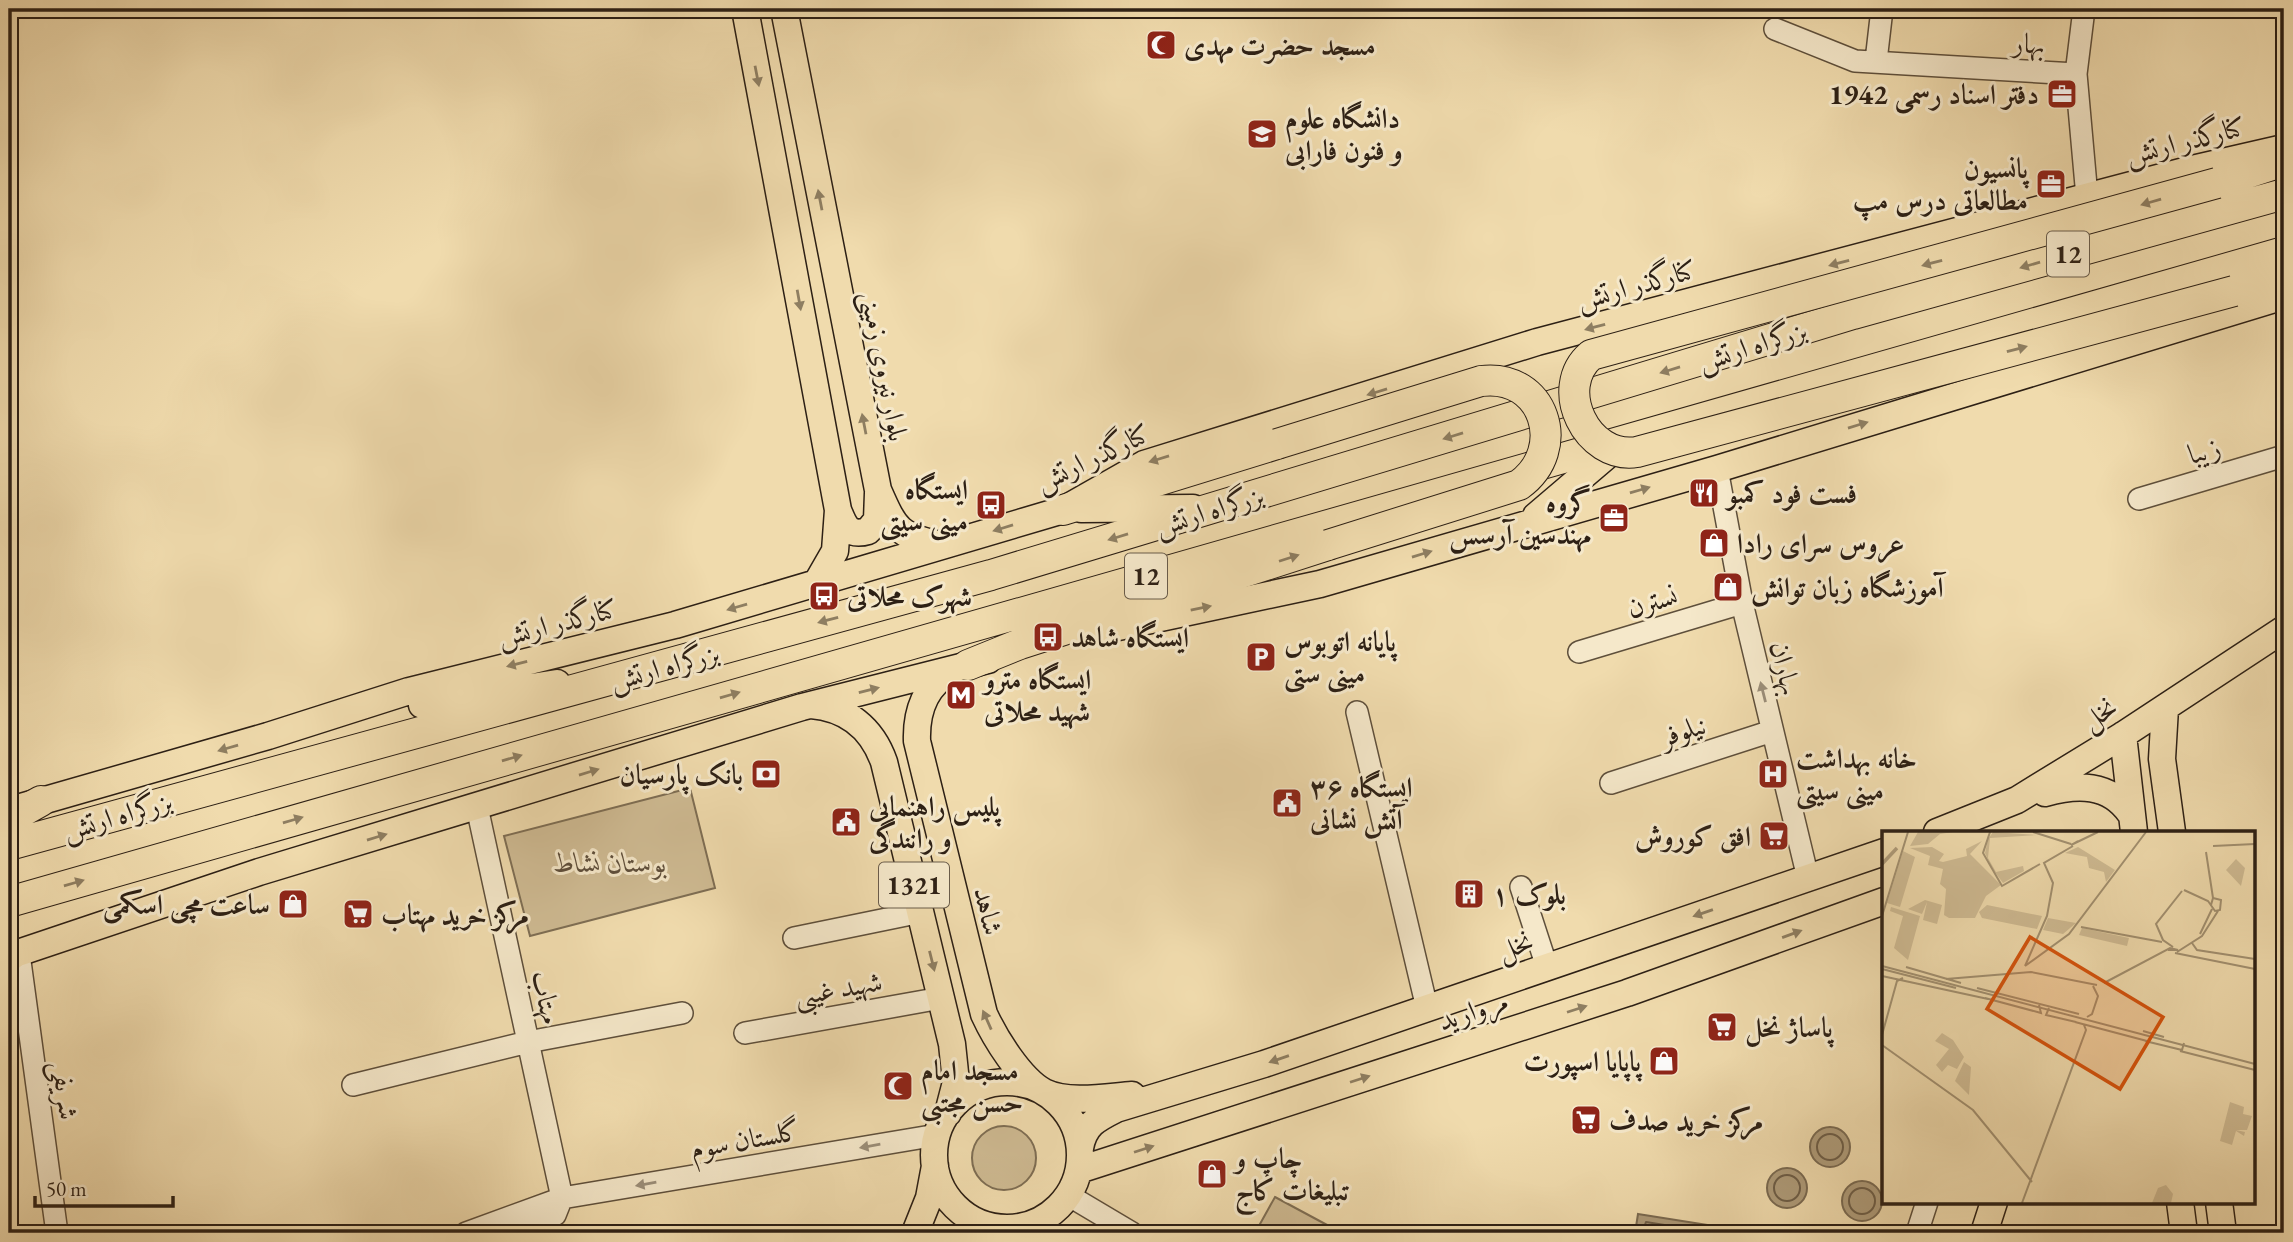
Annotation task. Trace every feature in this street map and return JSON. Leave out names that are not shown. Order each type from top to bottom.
[{"type":"highway","points":[[2284,161],[2217,183],[1591,355],[1581,363],[1576,405],[1589,432],[1604,447],[1617,453],[1637,453],[2284,275]]},
{"type":"highway","name":"بزرگراه ارتش","points":[[9,845],[978,579],[1853,314],[2284,194]]},
{"type":"highway","name":"بزرگراه ارتش","points":[[9,902],[2284,252]]},
{"type":"highway","points":[[968,665],[1008,648],[1519,485],[1533,472],[1545,448],[1546,433],[1538,408],[1518,386],[1502,380],[1481,381],[1063,510]]},
{"type":"highway","points":[[9,819],[41,801]]},
{"type":"main road","points":[[745,9],[838,510],[846,529],[853,533],[868,531],[877,520],[878,491]]},
{"type":"main road","name":"بلوار نیروی زمینی","points":[[784,9],[878,491],[892,525],[910,539],[944,545]]},
{"type":"main road","name":"کنارگذر ارتش","points":[[9,810],[268,736],[410,691],[675,625],[1063,510],[1144,464],[1537,342],[2284,148]]},
{"type":"main road","points":[[775,169],[813,162]]},
{"type":"main road","points":[[12,955],[259,872],[802,707],[1161,616],[1320,584],[1717,469],[2284,296]]},
{"type":"main road","points":[[1530,521],[1627,439]]},
{"type":"main road","points":[[1063,510],[1216,508]]},
{"type":"main road","points":[[816,584],[835,551],[838,510]]},
{"type":"main road","name":"نخل","points":[[1940,831],[2017,800],[2123,735],[2284,629]]},
{"type":"main road","name":"شاهد","points":[[968,665],[940,678],[928,692],[918,724],[919,752],[984,1014],[1005,1052],[1044,1092]]},
{"type":"main road","points":[[268,736],[450,699],[655,668]]},
{"type":"main road","name":"1321","points":[[802,707],[828,708],[853,718],[871,734],[884,762],[952,1044],[956,1082],[942,1124]]},
{"type":"main road","points":[[2165,708],[2162,759],[2172,831]]},
{"type":"main road","points":[[2123,735],[2132,822]]},
{"type":"main road","points":[[884,762],[888,746],[897,740],[908,741],[919,752]]},
{"type":"main road","points":[[2128,782],[2133,759],[2141,749],[2153,746],[2162,759]]},
{"type":"main road","points":[[2017,800],[2076,784],[2120,798],[2132,822]]},
{"type":"main road","name":"نخل","points":[[1165,1093],[1264,1064],[1882,853]]},
{"type":"main road","name":"مروارید","points":[[1079,1159],[1627,993],[1882,902]]},
{"type":"main road","points":[[915,1233],[929,1198],[942,1124],[976,1089],[995,1083],[1014,1082],[1044,1092],[1090,1098],[1165,1093]]},
{"type":"main road","points":[[1044,1092],[1062,1106],[1074,1125],[1079,1159]]},
{"type":"main road","points":[[935,1166],[941,1186],[953,1204],[970,1217],[1005,1230],[1033,1223],[1053,1212],[1068,1195],[1079,1159],[1083,1131],[1094,1120],[1116,1109],[1165,1093]]},
{"type":"main road","points":[[1984,1233],[1993,1204]]},
{"type":"main road","points":[[2179,1204],[2184,1233]]},
{"type":"main road","points":[[2218,1204],[2222,1233]]},
{"type":"street","points":[[1876,61],[1882,9]]},
{"type":"street","points":[[2084,9],[2076,74],[2087,197]]},
{"type":"street","name":"بهار","points":[[1775,29],[1855,61],[2076,74]]},
{"type":"street","name":"زیبا","points":[[2140,499],[2284,456]]},
{"type":"street","name":"بهاران","points":[[1717,469],[1742,603],[1808,878]]},
{"type":"street","name":"نسترن","points":[[1579,652],[1742,603]]},
{"type":"street","points":[[1357,712],[1427,1008]]},
{"type":"street","name":"نیلوفر","points":[[1611,783],[1772,731]]},
{"type":"street","name":"مهتاب","points":[[477,807],[562,1198]]},
{"type":"street","points":[[1521,887],[1547,967]]},
{"type":"street","points":[[794,938],[920,912]]},
{"type":"street","name":"شریفی","points":[[12,955],[57,1233]]},
{"type":"street","name":"شهید غیبی","points":[[745,1033],[941,998]]},
{"type":"street","points":[[353,1085],[528,1042],[682,1013]]},
{"type":"street","name":"گلستان سوم","points":[[562,1198],[942,1124]]},
{"type":"street","points":[[1068,1195],[1132,1233]]},
{"type":"street","points":[[466,1233],[562,1198]]},
{"type":"street","points":[[515,1233],[555,1214],[562,1198]]},
{"type":"street","points":[[1917,1233],[1926,1204]]},
{"type":"green space","name":"بوستان نشاط","points":[[690,788],[715,888],[530,936],[504,836]]},
{"type":"green space","points":[[1004,1126],[1027,1135],[1036,1158],[1027,1181],[1004,1190],[981,1181],[972,1158],[981,1135]]},
{"type":"green space","points":[[1275,1197],[1342,1233],[1255,1233]]},
{"type":"water","points":[[1830,1127],[1838,1128],[1844,1133],[1849,1139],[1849,1155],[1844,1161],[1838,1166],[1830,1167],[1822,1166],[1816,1161],[1811,1155],[1810,1147],[1811,1139],[1816,1133],[1822,1128]]},
{"type":"water","points":[[1787,1168],[1795,1169],[1801,1174],[1806,1180],[1806,1196],[1801,1202],[1795,1207],[1787,1208],[1779,1207],[1773,1202],[1768,1196],[1767,1188],[1768,1180],[1773,1174],[1779,1169]]},
{"type":"water","points":[[1862,1181],[1870,1182],[1876,1187],[1881,1193],[1881,1209],[1876,1215],[1870,1220],[1862,1221],[1854,1220],[1848,1215],[1843,1209],[1842,1201],[1843,1193],[1848,1187],[1854,1182]]},
{"type":"water","points":[[1638,1214],[1758,1233],[1635,1233]]},
{"type":"place","name":"مسجد حضرت مهدی","points":[[1161,45]]},
{"type":"place","name":"دفتر اسناد رسمی 1942","points":[[2062,94]]},
{"type":"place","name":"دانشگاه علوم و فنون فارابی","points":[[1262,134]]},
{"type":"place","name":"پانسیون مطالعاتی درس مپ","points":[[2051,184]]},
{"type":"place","name":"فست فود کمبو","points":[[1704,493]]},
{"type":"place","name":"ایستگاه مینی سیتی","points":[[991,505]]},
{"type":"place","name":"گروه مهندسین آرسس","points":[[1614,518]]},
{"type":"place","name":"عروس سرای رادا","points":[[1714,543]]},
{"type":"place","name":"آموزشگاه زبان توانش","points":[[1728,587]]},
{"type":"place","name":"شهرک محلاتی","points":[[824,596]]},
{"type":"place","name":"ایستگاه شاهد","points":[[1048,637]]},
{"type":"place","name":"پایانه اتوبوس مینی ستی","points":[[1261,657]]},
{"type":"place","name":"ایستگاه مترو شهید محلاتی","points":[[961,695]]},
{"type":"place","name":"بانک پارسیان","points":[[766,774]]},
{"type":"place","name":"خانه بهداشت مینی سیتی","points":[[1773,774]]},
{"type":"place","name":"ایستگاه ۳۶ آتش نشانی","points":[[1287,803]]},
{"type":"place","name":"پلیس راهنمایی و رانندگی","points":[[846,822]]},
{"type":"place","name":"افق کوروش","points":[[1774,836]]},
{"type":"place","name":"۱ بلوک","points":[[1469,894]]},
{"type":"place","name":"ساعت مچی اسکمی","points":[[293,904]]},
{"type":"place","name":"مرکز خرید مهتاب","points":[[358,914]]},
{"type":"place","name":"پاساژ نخل","points":[[1722,1027]]},
{"type":"place","name":"پاپایا اسپورت","points":[[1664,1061]]},
{"type":"place","name":"مسجد امام حسن مجتبی","points":[[898,1086]]},
{"type":"place","name":"مرکز خرید صدف","points":[[1586,1120]]},
{"type":"place","name":"چاپ و تبلیغات کاج","points":[[1212,1174]]}]
